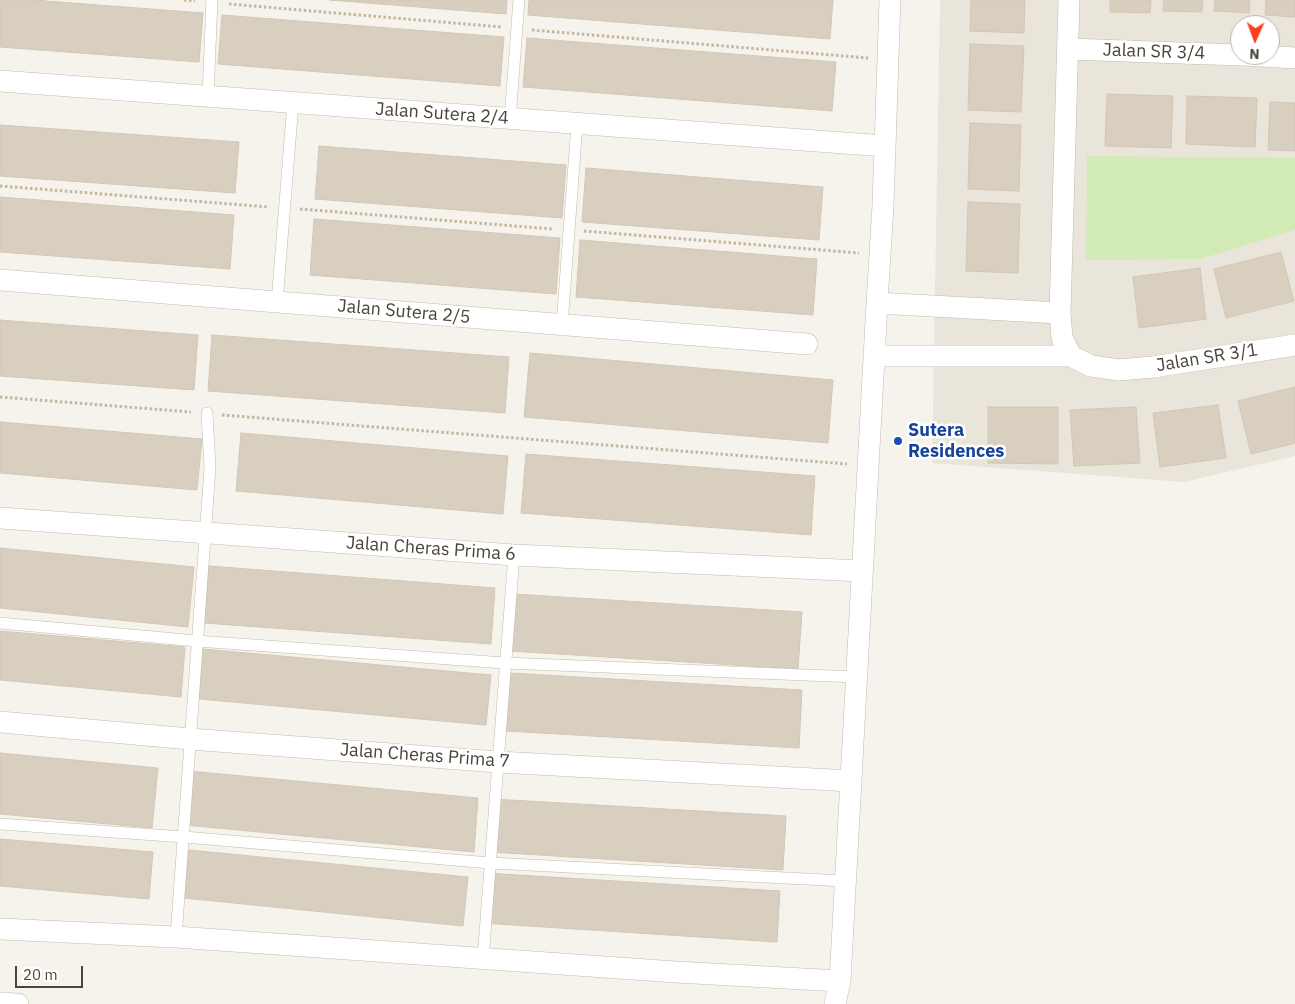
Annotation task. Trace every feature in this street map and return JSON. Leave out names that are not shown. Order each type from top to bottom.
[{"type":"street","points":[[835,1004],[840,981],[880,255],[890,0]]},
{"type":"street","points":[[874,356],[1071,356],[1062,338],[1060,313],[1069,0]]},
{"type":"street","name":"Jalan SR 3/4","points":[[1068,49],[1230,55]]},
{"type":"street","points":[[1280,57],[1295,58]]},
{"type":"street","name":"Jalan Sutera 2/4","points":[[0,81],[885,146]]},
{"type":"street","name":"Jalan Sutera 2/5","points":[[0,280],[807,344]]},
{"type":"street","points":[[877,304],[1060,313]]},
{"type":"street","name":"Jalan SR 3/1","points":[[1071,356],[1091,366],[1119,370],[1153,367],[1295,345]]},
{"type":"street","name":"Jalan Cheras Prima 6","points":[[0,518],[514,555],[862,571]]},
{"type":"street","name":"Jalan Cheras Prima 7","points":[[0,722],[190,739],[498,762],[851,781]]},
{"type":"street","points":[[0,929],[176,936],[483,959],[840,981]]},
{"type":"street","points":[[0,1003],[18,1004]]},
{"type":"lane","points":[[510,119],[519,0]]},
{"type":"lane","points":[[208,96],[212,1]]},
{"type":"lane","points":[[277,302],[293,102]]},
{"type":"lane","points":[[562,325],[578,124]]},
{"type":"lane","points":[[176,936],[210,468],[207,413]]},
{"type":"lane","points":[[483,959],[514,555]]},
{"type":"lane","points":[[0,623],[197,641],[506,663],[856,677]]},
{"type":"lane","points":[[0,824],[184,837],[490,864],[845,881]]},
{"type":"path","points":[[184,0],[888,60]]},
{"type":"path","points":[[0,186],[880,255]]},
{"type":"path","points":[[0,397],[868,465]]},
{"type":"shaded area","name":"Sutera Residences","points":[[940,0],[1295,0],[1295,456],[1184,482],[932,463]]},
{"type":"green space","points":[[1087,156],[1295,158],[1295,230],[1200,259],[1086,260]]},
{"type":"building","points":[[0,0],[33,0],[203,13],[199,62],[0,47]]},
{"type":"building","points":[[330,0],[507,0],[506,14]]},
{"type":"building","points":[[529,0],[833,0],[830,39],[528,15]]},
{"type":"building","points":[[971,0],[1025,0],[1024,33],[970,31]]},
{"type":"building","points":[[1110,0],[1151,0],[1150,13],[1110,12]]},
{"type":"building","points":[[1164,0],[1203,0],[1202,12],[1163,11]]},
{"type":"building","points":[[1215,0],[1250,0],[1249,13],[1214,11]]},
{"type":"building","points":[[1266,0],[1295,0],[1295,17],[1265,15]]},
{"type":"building","points":[[222,15],[504,37],[500,86],[218,64]]},
{"type":"building","points":[[527,38],[836,62],[832,111],[523,87]]},
{"type":"building","points":[[970,44],[1024,46],[1021,112],[968,110]]},
{"type":"building","points":[[1107,94],[1173,96],[1171,148],[1105,146]]},
{"type":"building","points":[[1187,96],[1257,98],[1255,147],[1186,144]]},
{"type":"building","points":[[1270,102],[1295,103],[1295,151],[1268,150]]},
{"type":"building","points":[[970,123],[1021,125],[1019,191],[968,189]]},
{"type":"building","points":[[0,125],[239,142],[235,193],[0,176]]},
{"type":"building","points":[[319,146],[566,165],[562,218],[315,199]]},
{"type":"building","points":[[586,168],[823,187],[819,240],[582,222]]},
{"type":"building","points":[[0,197],[234,215],[230,269],[0,252]]},
{"type":"building","points":[[968,202],[1020,204],[1018,273],[966,271]]},
{"type":"building","points":[[314,219],[560,238],[556,294],[310,275]]},
{"type":"building","points":[[580,240],[817,259],[813,315],[576,297]]},
{"type":"building","points":[[1281,252],[1294,301],[1226,318],[1214,269]]},
{"type":"building","points":[[1200,268],[1206,319],[1139,328],[1133,277]]},
{"type":"building","points":[[0,320],[198,335],[194,390],[0,376]]},
{"type":"building","points":[[212,335],[509,357],[505,413],[208,391]]},
{"type":"building","points":[[530,353],[833,380],[828,443],[524,417]]},
{"type":"building","points":[[1295,387],[1295,443],[1251,454],[1238,401]]},
{"type":"building","points":[[1218,405],[1226,458],[1160,467],[1153,413]]},
{"type":"building","points":[[988,407],[1058,407],[1058,464],[988,463]]},
{"type":"building","points":[[1136,407],[1140,463],[1074,466],[1070,410]]},
{"type":"building","points":[[0,422],[202,439],[197,490],[0,473]]},
{"type":"building","points":[[241,433],[508,456],[503,514],[236,491]]},
{"type":"building","points":[[526,454],[815,476],[811,535],[521,513]]},
{"type":"building","points":[[0,548],[194,567],[188,627],[0,608]]},
{"type":"building","points":[[209,566],[495,588],[491,644],[204,623]]},
{"type":"building","points":[[514,594],[802,612],[798,669],[510,651]]},
{"type":"building","points":[[0,631],[185,647],[181,697],[0,680]]},
{"type":"building","points":[[203,649],[491,675],[486,725],[199,699]]},
{"type":"building","points":[[510,673],[802,690],[799,748],[506,731]]},
{"type":"building","points":[[0,753],[158,768],[152,828],[0,814]]},
{"type":"building","points":[[189,771],[478,798],[474,852],[184,825]]},
{"type":"building","points":[[493,799],[786,816],[783,870],[490,852]]},
{"type":"building","points":[[0,839],[153,852],[149,899],[0,886]]},
{"type":"building","points":[[189,850],[468,877],[463,926],[184,898]]},
{"type":"building","points":[[485,873],[780,891],[777,942],[482,923]]},
{"type":"place","name":"Sutera Residences","points":[[898,441]]}]
